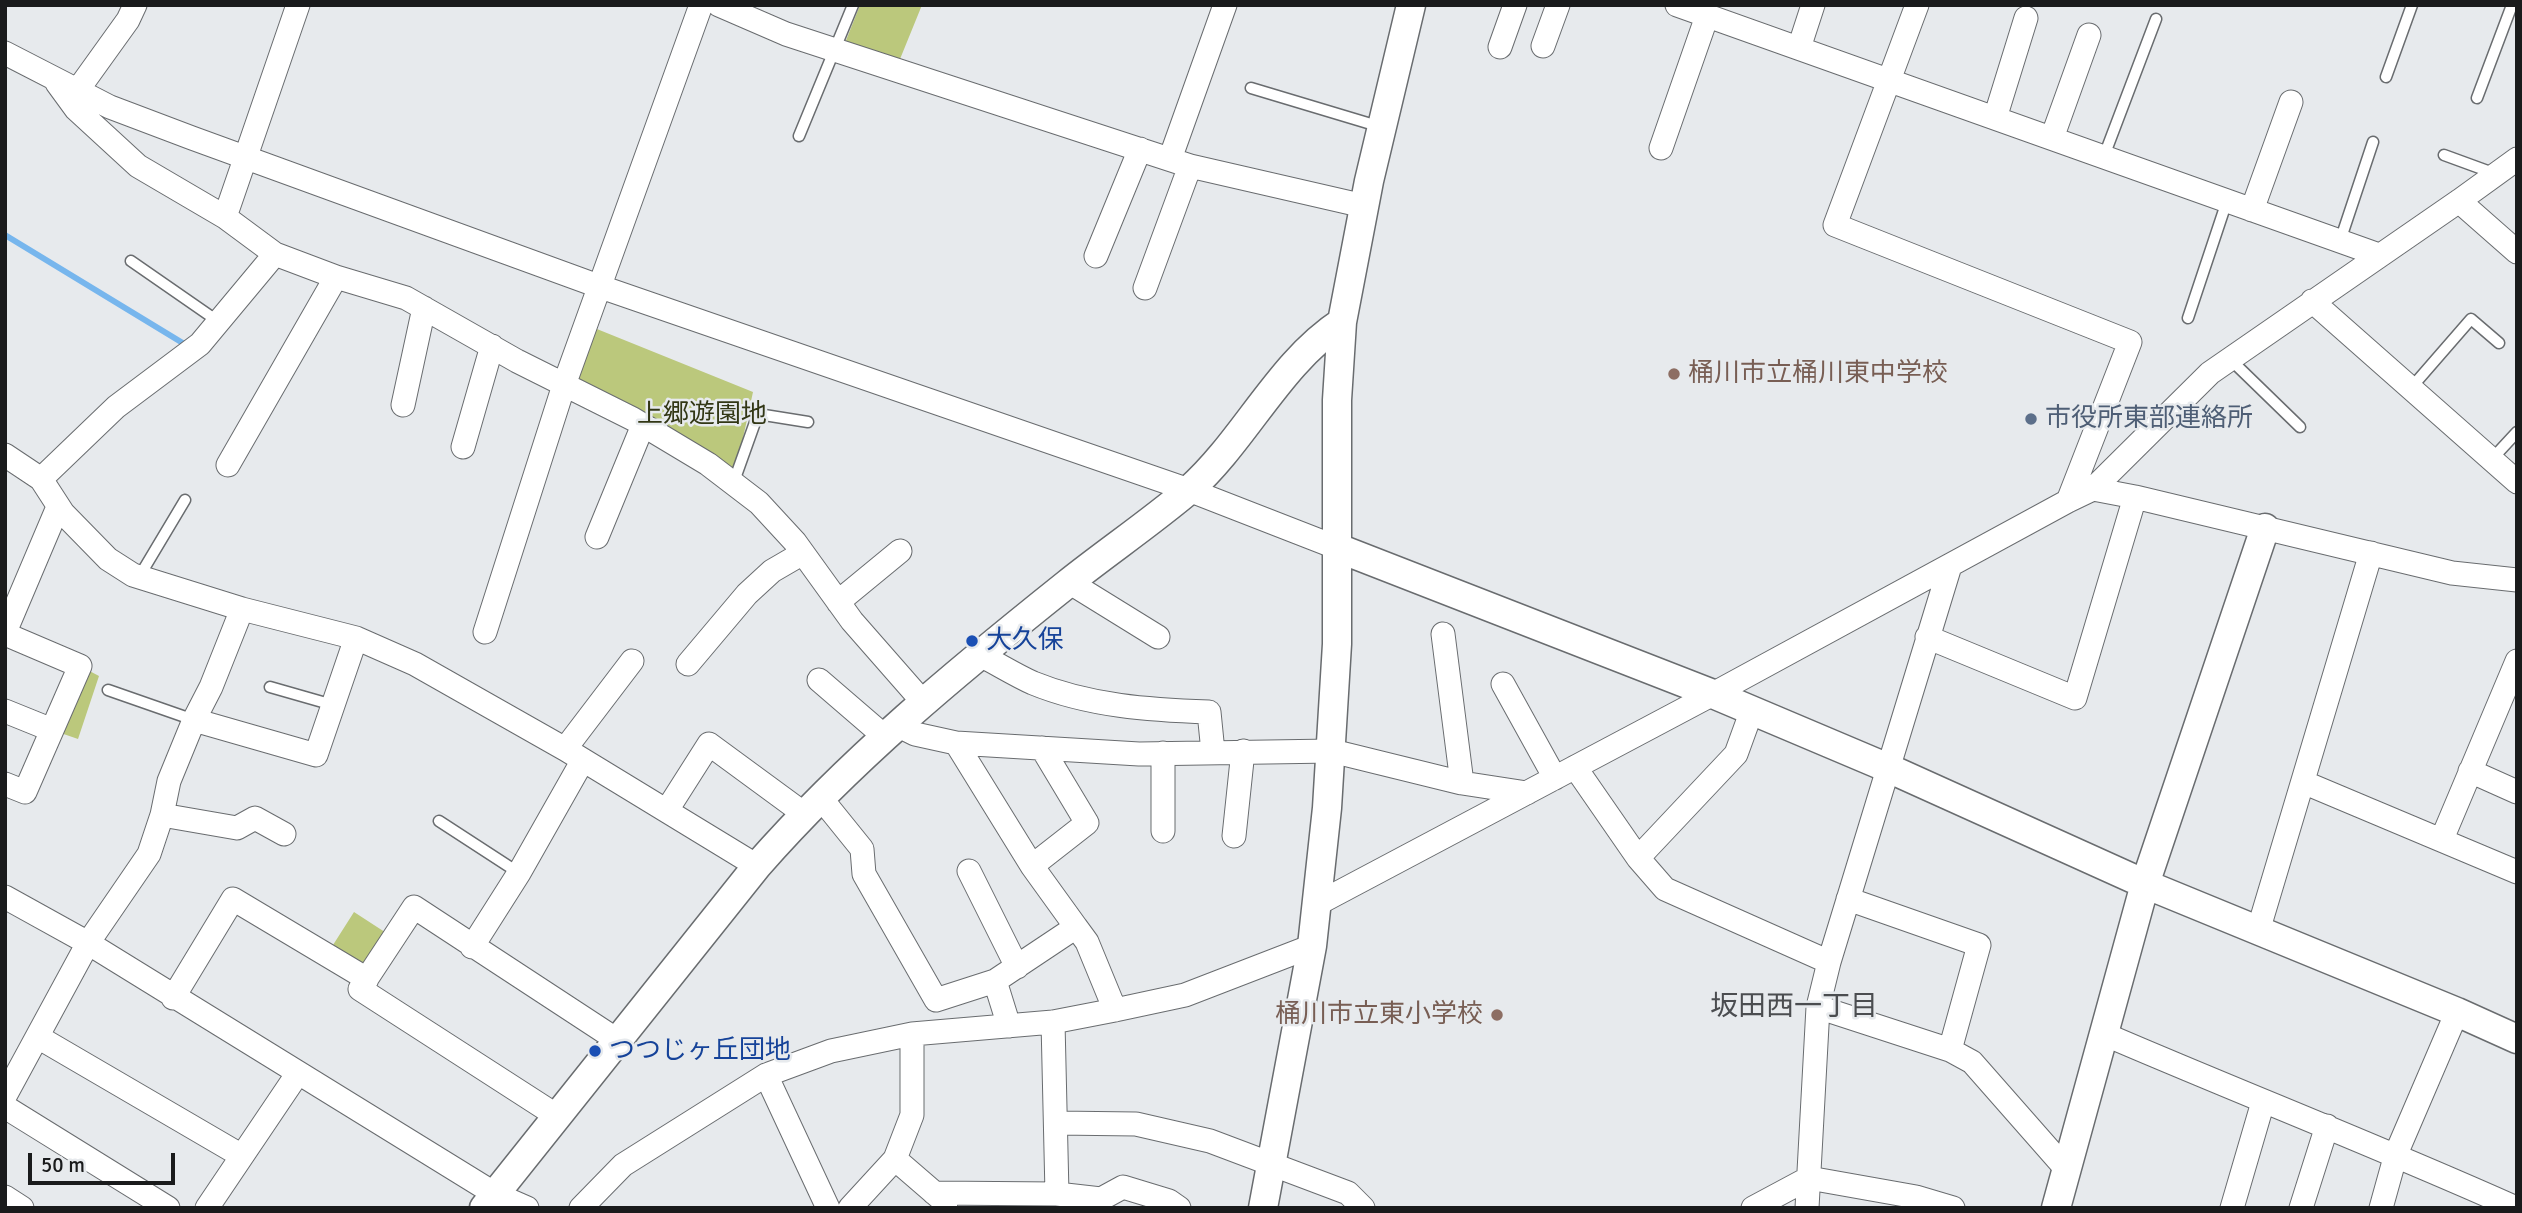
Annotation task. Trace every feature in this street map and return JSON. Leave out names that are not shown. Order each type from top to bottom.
[{"type":"street","points":[[77,91],[128,20],[135,5]]},
{"type":"street","points":[[485,632],[564,385],[701,5]]},
{"type":"street","points":[[719,5],[786,34],[1180,162],[1364,206]]},
{"type":"street","points":[[1145,288],[1225,5]]},
{"type":"street","points":[[1263,1208],[1312,946],[1332,751],[1338,548],[1337,400],[1342,323],[1381,127],[1411,5]]},
{"type":"street","points":[[1500,47],[1515,5]]},
{"type":"street","points":[[1544,46],[1558,5]]},
{"type":"street","points":[[1677,5],[1715,13],[1799,48],[2379,255]]},
{"type":"street","points":[[1799,48],[1813,5]]},
{"type":"street","points":[[1917,5],[1835,225],[2130,342],[2068,501]]},
{"type":"street","points":[[225,216],[296,6]]},
{"type":"street","points":[[1661,148],[1715,13]]},
{"type":"street","points":[[1995,118],[2026,18]]},
{"type":"street","points":[[2052,138],[2089,35]]},
{"type":"street","points":[[5,53],[110,107],[600,287],[1189,490],[1713,694],[1888,768],[2145,884],[2457,1012],[2517,1040]]},
{"type":"street","points":[[54,79],[76,108],[138,166],[225,216],[275,254],[336,277],[406,298],[643,425],[708,464],[759,503],[803,553],[838,602],[923,702]]},
{"type":"street","points":[[2252,210],[2291,102]]},
{"type":"street","points":[[1096,256],[1140,149]]},
{"type":"street","points":[[1317,905],[2094,489],[2210,373],[2517,159]]},
{"type":"street","points":[[2459,201],[2517,252]]},
{"type":"street","points":[[41,479],[116,407],[200,344],[275,254]]},
{"type":"street","points":[[228,465],[336,277]]},
{"type":"street","points":[[2312,301],[2517,482]]},
{"type":"street","points":[[403,405],[424,308]]},
{"type":"street","points":[[489,1201],[758,866],[812,805],[923,702],[1069,582],[1189,490],[1214,465],[1301,355],[1321,336],[1342,323]]},
{"type":"street","points":[[463,447],[492,346]]},
{"type":"street","points":[[597,537],[643,425]]},
{"type":"street","points":[[5,455],[41,479],[58,507],[108,559],[139,577],[242,610],[356,638],[450,682],[758,866]]},
{"type":"street","points":[[2094,489],[2452,573],[2517,580]]},
{"type":"street","points":[[1927,637],[2075,698],[2135,497]]},
{"type":"street","points":[[5,784],[25,792],[80,666],[5,633],[58,507]]},
{"type":"street","points":[[2056,1208],[2145,884],[2265,528]]},
{"type":"street","points":[[838,602],[900,551]]},
{"type":"street","points":[[688,664],[747,594],[772,571],[803,553]]},
{"type":"street","points":[[2258,931],[2371,553]]},
{"type":"street","points":[[1807,1208],[1818,1007],[1829,962],[1950,566]]},
{"type":"street","points":[[1069,582],[1158,637]]},
{"type":"street","points":[[5,1096],[88,943],[149,855],[169,781],[242,610]]},
{"type":"street","points":[[1443,634],[1462,783]]},
{"type":"street","points":[[194,720],[316,755],[356,638]]},
{"type":"street","points":[[980,655],[1033,683],[1099,703],[1156,710],[1209,712],[1213,752]]},
{"type":"street","points":[[472,947],[519,873],[574,755],[632,661]]},
{"type":"street","points":[[2442,839],[2470,771],[2508,708],[2517,661]]},
{"type":"street","points":[[819,680],[891,731],[956,743],[1139,754],[1332,751],[1462,783],[1527,793]]},
{"type":"street","points":[[1503,684],[1565,773],[1665,889],[1829,962]]},
{"type":"street","points":[[5,710],[52,730]]},
{"type":"street","points":[[1638,858],[1736,754],[1752,710]]},
{"type":"street","points":[[956,743],[1032,866],[1087,942],[1115,1010]]},
{"type":"street","points":[[667,810],[709,744],[812,805],[862,849],[864,874],[936,1000],[995,981],[1076,927]]},
{"type":"street","points":[[1032,866],[1087,823],[1042,748]]},
{"type":"street","points":[[1234,836],[1243,751]]},
{"type":"street","points":[[1163,753],[1163,831]]},
{"type":"street","points":[[2470,771],[2517,792]]},
{"type":"street","points":[[2303,782],[2517,872]]},
{"type":"street","points":[[162,814],[237,828],[255,818],[284,834]]},
{"type":"street","points":[[969,872],[1017,967]]},
{"type":"street","points":[[5,897],[88,943],[298,1073],[489,1201],[527,1208]]},
{"type":"street","points":[[173,998],[233,899],[367,979]]},
{"type":"street","points":[[1848,899],[1979,945],[1950,1050]]},
{"type":"street","points":[[557,1116],[360,989],[414,907],[617,1040]]},
{"type":"street","points":[[581,1208],[623,1165],[766,1075],[831,1051],[912,1034],[1053,1022],[1185,995],[1312,946]]},
{"type":"street","points":[[995,981],[1009,1026]]},
{"type":"street","points":[[1818,1007],[1950,1050],[1972,1062],[2067,1170]]},
{"type":"street","points":[[2381,1208],[2396,1154],[2457,1012]]},
{"type":"street","points":[[1053,1022],[1057,1194]]},
{"type":"street","points":[[850,1208],[895,1159],[912,1115],[912,1034]]},
{"type":"street","points":[[2104,1034],[2263,1102],[2396,1154],[2516,1208]]},
{"type":"street","points":[[38,1037],[242,1156]]},
{"type":"street","points":[[207,1208],[298,1073]]},
{"type":"street","points":[[766,1075],[828,1208]]},
{"type":"street","points":[[2232,1208],[2263,1102]]},
{"type":"street","points":[[5,1107],[168,1208]]},
{"type":"street","points":[[1057,1123],[1136,1124],[1210,1141],[1348,1193],[1363,1208]]},
{"type":"street","points":[[2301,1208],[2327,1126]]},
{"type":"street","points":[[895,1159],[943,1200],[1057,1194],[1101,1199],[1124,1187],[1169,1201],[1179,1208]]},
{"type":"street","points":[[1753,1208],[1809,1178],[1916,1197],[1952,1208]]},
{"type":"street","points":[[5,1197],[22,1208]]},
{"type":"lane","points":[[799,136],[853,5]]},
{"type":"lane","points":[[2386,77],[2412,5]]},
{"type":"lane","points":[[2477,98],[2512,5]]},
{"type":"lane","points":[[2104,156],[2156,19]]},
{"type":"lane","points":[[1251,88],[1381,127]]},
{"type":"lane","points":[[2340,241],[2373,142]]},
{"type":"lane","points":[[2444,155],[2496,174]]},
{"type":"lane","points":[[2188,318],[2228,201]]},
{"type":"lane","points":[[131,261],[219,322]]},
{"type":"lane","points":[[2411,388],[2471,319],[2499,342]]},
{"type":"lane","points":[[2231,360],[2300,427]]},
{"type":"lane","points":[[733,484],[758,414],[808,422]]},
{"type":"lane","points":[[2492,459],[2517,432]]},
{"type":"lane","points":[[139,577],[186,500]]},
{"type":"lane","points":[[270,687],[333,705]]},
{"type":"lane","points":[[108,690],[194,720]]},
{"type":"lane","points":[[439,821],[519,873]]},
{"type":"green space","points":[[860,5],[922,5],[898,64],[845,43]]},
{"type":"green space","name":"上郷遊園地","points":[[587,325],[753,392],[733,484],[564,385]]},
{"type":"green space","points":[[80,666],[99,676],[78,739],[52,730]]},
{"type":"green space","points":[[354,912],[394,938],[367,981],[326,956]]},
{"type":"waterway","points":[[5,235],[186,345]]},
{"type":"place","name":"桶川市立桶川東中学校","points":[[1674,374]]},
{"type":"place","name":"市役所東部連絡所","points":[[2031,419]]},
{"type":"place","name":"大久保","points":[[972,641]]},
{"type":"place","name":"桶川市立東小学校","points":[[1497,1015]]},
{"type":"place","name":"つつじヶ丘団地","points":[[595,1051]]},
{"type":"district","name":"坂田西一丁目","points":[[1794,1008]]}]
